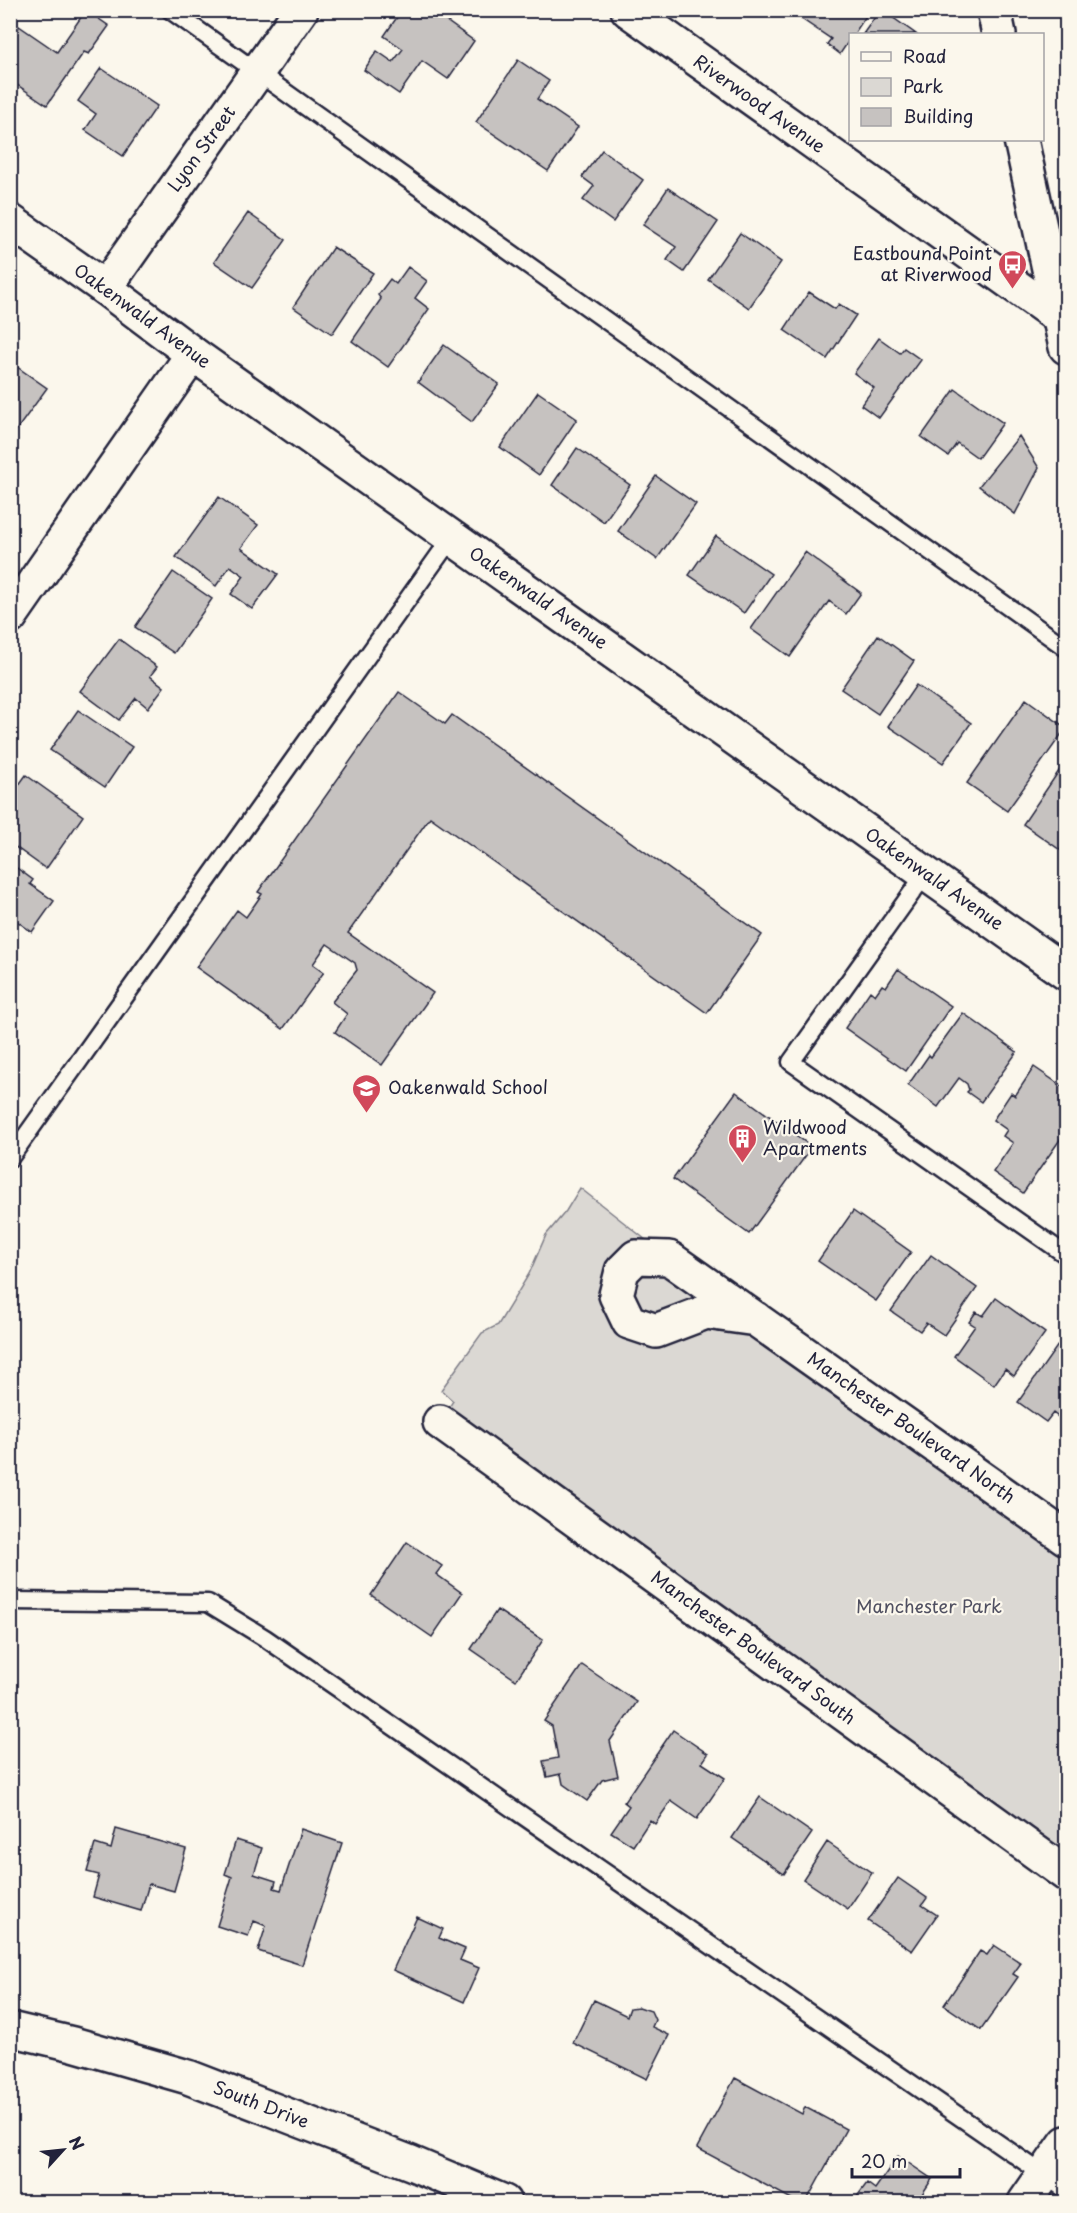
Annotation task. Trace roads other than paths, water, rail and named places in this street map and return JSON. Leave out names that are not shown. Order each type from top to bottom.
[{"type":"street","name":"Lyon Street","points":[[105,288],[301,10]]},
{"type":"street","name":"Riverwood Avenue","points":[[628,10],[1064,329]]},
{"type":"street","points":[[994,10],[999,33]]},
{"type":"street","points":[[1022,141],[1064,329]]},
{"type":"street","name":"Oakenwald Avenue","points":[[10,221],[193,354],[1063,968]]},
{"type":"street","points":[[10,616],[193,354]]},
{"type":"street","name":"Manchester Boulevard North","points":[[756,1319],[1066,1538]]},
{"type":"street","name":"Manchester Boulevard South","points":[[440,1422],[1066,1874]]},
{"type":"street","name":"South Drive","points":[[10,2029],[188,2077],[411,2163],[504,2202]]},
{"type":"street","points":[[1025,2202],[1055,2182],[1066,2143]]},
{"type":"lane","points":[[170,10],[1066,648]]},
{"type":"lane","points":[[10,1158],[452,537]]},
{"type":"lane","points":[[926,873],[791,1062],[1066,1255]]},
{"type":"lane","points":[[10,1601],[208,1603],[275,1645],[1055,2182]]},
{"type":"place","name":"Eastbound Point at Riverwood","points":[[1013,290]]},
{"type":"place","name":"Oakenwald School","points":[[367,1114]]},
{"type":"place","name":"Wildwood Apartments","points":[[742,1164]]},
{"type":"park label","name":"Manchester Park","points":[[929,1607]]}]
